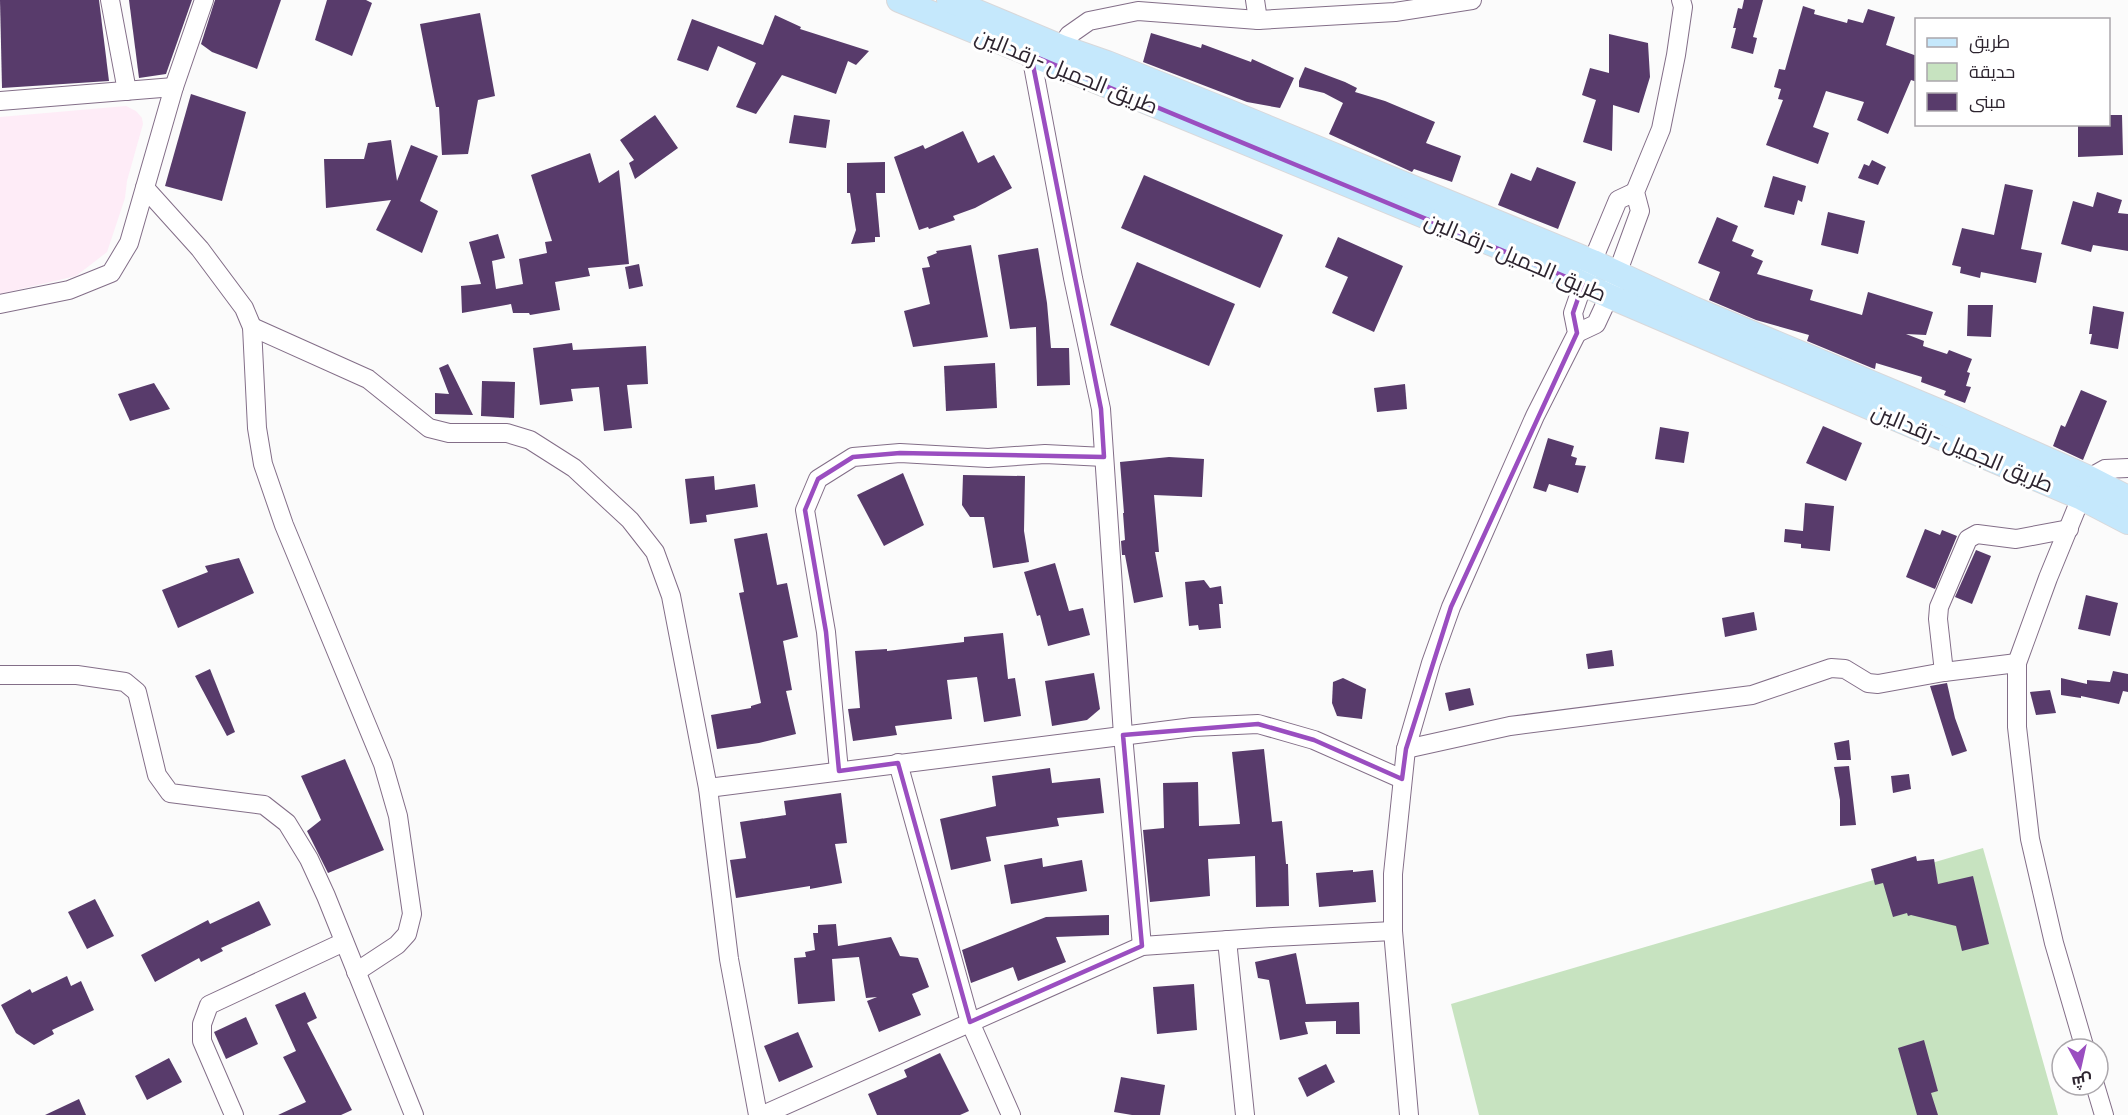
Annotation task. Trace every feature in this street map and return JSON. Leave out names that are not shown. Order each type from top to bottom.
[{"type":"main road","name":"طريق الجميل -رقدالين","points":[[899,0],[1539,263],[1583,284],[1613,285],[2086,488],[2128,498]]},
{"type":"main road","name":"طريق الجميل -رقدالين","points":[[949,0],[974,5],[1060,47],[1107,63],[1227,111],[1593,262],[1613,285]]},
{"type":"main road","name":"طريق الجميل -رقدالين","points":[[2086,488],[2128,522]]},
{"type":"street","points":[[110,0],[127,91]]},
{"type":"street","points":[[0,304],[69,290],[111,273],[129,243],[174,87],[204,0]]},
{"type":"street","points":[[1255,0],[1258,20]]},
{"type":"street","points":[[1060,47],[1069,35],[1089,21],[1138,11],[1258,20],[1395,12],[1427,4],[1472,0]]},
{"type":"street","points":[[1409,1115],[1393,932],[1393,874],[1406,750],[1431,663],[1451,607],[1535,416],[1577,333],[1596,324],[1613,285],[1640,211],[1635,192],[1662,129],[1676,55],[1683,7],[1681,0]]},
{"type":"street","points":[[1031,55],[1073,278],[1101,409],[1123,735],[1142,946]]},
{"type":"street","points":[[0,101],[174,87]]},
{"type":"street","points":[[145,188],[200,249],[244,308],[252,327],[257,428],[263,464],[284,525],[383,764],[398,816],[412,914],[406,934],[397,945],[356,972]]},
{"type":"street","points":[[1577,333],[1573,313],[1583,284],[1618,200],[1635,192]]},
{"type":"street","points":[[252,327],[368,379],[429,428],[448,434],[507,433],[530,440],[574,468],[630,519],[655,552],[671,596],[708,788],[729,959],[758,1115]]},
{"type":"street","points":[[839,771],[826,632],[805,510],[818,479],[854,457],[900,453],[988,458],[1045,454],[1104,457]]},
{"type":"street","points":[[2081,1037],[2054,944],[2030,839],[2017,728],[2017,663],[2048,578],[2086,488],[2105,469],[2128,468]]},
{"type":"street","points":[[1944,672],[1938,619],[1939,607],[1968,538],[1977,534],[2016,539],[2068,529]]},
{"type":"street","points":[[1406,750],[1510,726],[1752,695],[1831,668],[1845,669],[1868,683],[1878,684],[1944,672],[2017,663]]},
{"type":"street","points":[[0,675],[77,675],[125,682],[137,692],[157,775],[170,793],[264,806],[287,823],[309,860],[414,1115]]},
{"type":"street","points":[[708,788],[1123,735],[1193,727],[1258,724],[1314,740],[1402,779]]},
{"type":"street","points":[[898,763],[970,1022],[1011,1115]]},
{"type":"street","points":[[763,1115],[1142,946],[1393,932]]},
{"type":"street","points":[[1227,940],[1245,1115]]},
{"type":"street","points":[[234,1115],[202,1041],[202,1024],[209,1005],[344,942]]},
{"type":"street","points":[[2099,1097],[2104,1115]]},
{"type":"highlighted area","points":[[1031,55],[1583,284],[1573,313],[1577,333],[1451,607],[1406,749],[1402,779],[1314,740],[1258,724],[1123,735],[1142,946],[970,1022],[898,763],[839,771],[826,632],[805,510],[818,479],[853,457],[900,453],[1104,457],[1101,409]]},
{"type":"shaded area","points":[[126,106],[136,111],[142,118],[143,124],[127,181],[125,198],[107,252],[76,276],[0,294],[0,117]]},
{"type":"green space","points":[[1983,848],[2050,1087],[2050,1097],[2053,1097],[2058,1115],[1479,1115],[1451,1004]]},
{"type":"building","points":[[0,0],[99,0],[109,81],[2,88]]},
{"type":"building","points":[[129,0],[192,0],[166,74],[139,78]]},
{"type":"building","points":[[215,0],[281,0],[257,69],[212,52],[201,44]]},
{"type":"building","points":[[327,0],[366,0],[372,3],[352,56],[315,40]]},
{"type":"building","points":[[1744,0],[1763,0],[1753,37],[1757,38],[1753,54],[1731,48],[1738,8],[1742,9]]},
{"type":"building","points":[[1803,6],[1815,10],[1814,14],[1847,23],[1848,19],[1863,23],[1868,9],[1895,17],[1886,45],[1915,55],[1915,81],[1911,80],[1888,134],[1857,120],[1864,102],[1826,91],[1813,127],[1829,133],[1818,164],[1766,145],[1783,100],[1778,99],[1781,89],[1774,87],[1779,69],[1785,70]]},
{"type":"building","points":[[480,13],[495,96],[478,100],[468,154],[442,155],[439,107],[436,107],[420,24]]},
{"type":"building","points":[[775,15],[801,27],[800,29],[869,51],[856,65],[848,61],[836,94],[782,75],[756,114],[736,107],[756,63],[718,46],[708,71],[677,60],[692,19],[763,45]]},
{"type":"building","points":[[1151,33],[1201,48],[1202,44],[1251,62],[1252,59],[1294,78],[1280,108],[1247,102],[1143,62]]},
{"type":"building","points":[[1609,34],[1648,43],[1650,77],[1639,113],[1613,105],[1612,151],[1583,142],[1596,100],[1582,95],[1590,68],[1609,73]]},
{"type":"building","points":[[1305,67],[1357,88],[1355,92],[1385,101],[1435,122],[1426,143],[1461,156],[1452,182],[1414,169],[1412,172],[1329,134],[1343,103],[1324,93],[1299,87]]},
{"type":"building","points":[[191,94],[246,112],[222,201],[165,186]]},
{"type":"building","points":[[655,115],[678,148],[635,179],[629,163],[634,160],[620,140]]},
{"type":"building","points":[[794,115],[830,120],[826,148],[789,143]]},
{"type":"building","points":[[2110,115],[2122,115],[2123,155],[2078,157],[2078,126],[2110,126]]},
{"type":"building","points":[[963,131],[978,163],[994,155],[1012,188],[975,208],[953,216],[955,220],[919,230],[894,157],[923,145],[925,149]]},
{"type":"building","points":[[391,140],[397,181],[411,145],[438,156],[420,201],[438,211],[422,253],[376,230],[391,200],[326,208],[324,159],[364,159],[368,143]]},
{"type":"building","points":[[590,153],[599,183],[619,170],[629,264],[588,268],[590,276],[555,282],[560,310],[530,315],[529,313],[513,313],[511,304],[462,313],[461,286],[481,284],[469,242],[498,234],[505,258],[492,261],[496,289],[523,284],[519,259],[547,253],[545,242],[552,241],[531,175]]},
{"type":"building","points":[[1872,160],[1886,167],[1878,185],[1858,178],[1864,164],[1869,166]]},
{"type":"building","points":[[885,162],[885,193],[876,193],[880,237],[875,237],[875,242],[851,244],[856,230],[850,193],[847,193],[847,163]]},
{"type":"building","points":[[1537,167],[1576,182],[1558,229],[1498,205],[1511,173],[1531,181]]},
{"type":"building","points":[[1144,175],[1283,235],[1260,288],[1121,228]]},
{"type":"building","points":[[1773,176],[1806,186],[1802,202],[1798,200],[1794,215],[1764,207]]},
{"type":"building","points":[[2005,184],[2033,190],[2021,249],[2042,253],[2036,283],[1981,272],[1980,278],[1960,273],[1961,267],[1952,265],[1962,228],[1994,235]]},
{"type":"building","points":[[2097,192],[2122,200],[2118,213],[2128,214],[2128,251],[2093,245],[2091,252],[2061,244],[2073,201],[2093,207]]},
{"type":"building","points":[[1828,212],[1865,221],[1858,254],[1821,245]]},
{"type":"building","points":[[1717,217],[1738,226],[1732,241],[1754,250],[1751,256],[1763,261],[1757,274],[1813,290],[1810,300],[1862,315],[1868,292],[1933,312],[1926,335],[1906,334],[1924,341],[1923,346],[1947,354],[1949,350],[1972,359],[1967,372],[1970,373],[1966,386],[1971,387],[1965,403],[1944,395],[1946,391],[1921,382],[1922,377],[1876,363],[1875,369],[1872,368],[1807,341],[1809,335],[1756,320],[1709,300],[1720,272],[1698,263]]},
{"type":"building","points":[[1338,237],[1403,266],[1374,332],[1332,313],[1348,277],[1325,267]]},
{"type":"building","points":[[971,245],[988,337],[913,347],[904,311],[930,304],[922,268],[930,267],[927,257],[937,253],[936,251]]},
{"type":"building","points":[[1038,248],[1047,303],[1051,348],[1069,348],[1070,385],[1037,386],[1036,327],[1010,329],[998,255]]},
{"type":"building","points":[[1137,262],[1235,304],[1209,366],[1110,325]]},
{"type":"building","points":[[639,264],[643,286],[629,289],[625,267]]},
{"type":"building","points":[[1968,305],[1993,305],[1991,337],[1967,336]]},
{"type":"building","points":[[2093,306],[2124,312],[2118,349],[2090,344]]},
{"type":"building","points":[[572,343],[573,350],[646,346],[648,384],[627,385],[632,428],[604,431],[599,387],[571,389],[573,401],[540,405],[533,348]]},
{"type":"building","points":[[995,363],[997,408],[946,411],[944,366]]},
{"type":"building","points":[[448,364],[473,415],[435,414],[435,393],[449,394],[439,368]]},
{"type":"building","points":[[482,381],[515,382],[514,418],[481,416]]},
{"type":"building","points":[[154,383],[170,409],[130,421],[118,394]]},
{"type":"building","points":[[1405,384],[1407,409],[1377,412],[1374,388]]},
{"type":"building","points":[[2081,390],[2107,401],[2083,460],[2053,446],[2061,425],[2065,427]]},
{"type":"building","points":[[1823,426],[1862,443],[1846,481],[1806,463]]},
{"type":"building","points":[[1660,427],[1689,432],[1684,463],[1655,459]]},
{"type":"building","points":[[1548,438],[1574,446],[1571,456],[1577,458],[1575,465],[1586,466],[1578,493],[1549,484],[1546,492],[1533,488]]},
{"type":"building","points":[[1169,457],[1204,459],[1202,497],[1154,495],[1159,552],[1155,552],[1163,597],[1134,603],[1125,555],[1122,555],[1121,541],[1125,540],[1120,462]]},
{"type":"building","points":[[903,473],[924,525],[884,546],[857,495]]},
{"type":"building","points":[[963,475],[1025,476],[1024,531],[1029,562],[993,568],[984,517],[970,517],[962,505]]},
{"type":"building","points":[[714,476],[715,490],[755,484],[758,507],[706,515],[707,522],[690,524],[685,479]]},
{"type":"building","points":[[1805,503],[1834,506],[1830,551],[1801,548],[1801,544],[1784,542],[1785,529],[1803,531]]},
{"type":"building","points":[[1925,529],[1940,535],[1942,530],[1957,536],[1935,589],[1906,577]]},
{"type":"building","points":[[767,533],[777,585],[787,583],[798,637],[783,641],[792,690],[786,691],[796,734],[759,743],[717,749],[711,715],[751,708],[761,703],[739,593],[744,592],[734,539]]},
{"type":"building","points":[[1976,550],[1991,556],[1972,604],[1955,597]]},
{"type":"building","points":[[239,558],[254,593],[178,628],[162,590],[208,572],[205,566]]},
{"type":"building","points":[[1055,563],[1069,611],[1083,608],[1090,635],[1048,646],[1040,615],[1037,616],[1024,572]]},
{"type":"building","points":[[1204,580],[1210,588],[1221,586],[1223,604],[1219,604],[1221,628],[1199,630],[1198,625],[1189,626],[1185,582]]},
{"type":"building","points":[[2086,595],[2118,603],[2110,636],[2078,629]]},
{"type":"building","points":[[1754,612],[1757,630],[1725,637],[1722,618]]},
{"type":"building","points":[[1003,633],[1008,679],[1015,678],[1021,716],[984,722],[977,677],[947,680],[952,719],[895,726],[897,735],[853,741],[848,709],[860,708],[855,651],[887,649],[887,651],[964,642],[964,637]]},
{"type":"building","points":[[1612,650],[1614,666],[1588,669],[1586,654]]},
{"type":"building","points":[[210,669],[235,732],[227,736],[195,676]]},
{"type":"building","points":[[2113,671],[2128,674],[2128,692],[2123,691],[2119,704],[2081,696],[2081,698],[2061,695],[2061,678],[2087,684],[2087,680],[2110,682]]},
{"type":"building","points":[[1094,673],[1100,709],[1087,720],[1052,726],[1045,681]]},
{"type":"building","points":[[1343,678],[1366,689],[1362,719],[1337,716],[1332,703],[1333,682]]},
{"type":"building","points":[[1947,683],[1955,718],[1967,751],[1952,756],[1930,686]]},
{"type":"building","points":[[1470,688],[1474,705],[1449,711],[1445,693]]},
{"type":"building","points":[[2050,690],[2056,713],[2036,715],[2030,692]]},
{"type":"building","points":[[1849,740],[1851,760],[1837,760],[1834,743]]},
{"type":"building","points":[[1264,749],[1272,822],[1282,821],[1286,864],[1288,864],[1289,906],[1256,907],[1255,856],[1208,859],[1210,896],[1150,902],[1143,830],[1164,828],[1163,783],[1198,782],[1199,826],[1240,824],[1232,752]]},
{"type":"building","points":[[345,759],[384,850],[328,873],[307,831],[321,820],[301,776]]},
{"type":"building","points":[[1849,766],[1856,825],[1840,826],[1840,800],[1834,767]]},
{"type":"building","points":[[1050,768],[1052,783],[1100,778],[1104,813],[1057,818],[1059,826],[986,837],[991,861],[951,870],[940,819],[996,806],[992,776]]},
{"type":"building","points":[[1909,774],[1911,789],[1893,793],[1891,776]]},
{"type":"building","points":[[841,793],[847,843],[835,844],[842,883],[736,898],[730,860],[746,858],[740,822],[786,815],[784,801]]},
{"type":"building","points":[[1916,856],[1917,861],[1934,859],[1938,884],[1973,876],[1989,944],[1962,951],[1956,926],[1908,916],[1907,913],[1893,917],[1883,883],[1875,885],[1871,869]]},
{"type":"building","points":[[1042,858],[1043,867],[1082,860],[1087,891],[1011,904],[1004,865]]},
{"type":"building","points":[[1353,870],[1353,872],[1373,870],[1376,902],[1319,907],[1316,873]]},
{"type":"building","points":[[95,899],[114,936],[87,949],[68,912]]},
{"type":"building","points":[[259,901],[271,925],[221,948],[223,951],[201,962],[199,958],[155,982],[141,955],[208,920],[210,924]]},
{"type":"building","points":[[1109,915],[1109,935],[1056,937],[1066,962],[1018,981],[1013,967],[971,983],[962,950],[1046,917]]},
{"type":"building","points":[[836,924],[838,946],[891,937],[900,956],[918,958],[929,987],[912,994],[921,1015],[879,1032],[867,1001],[877,997],[866,998],[859,957],[832,959],[835,1001],[798,1004],[794,958],[806,957],[805,952],[815,950],[813,933],[818,933],[818,925]]},
{"type":"building","points":[[1296,953],[1306,1004],[1359,1002],[1360,1034],[1336,1034],[1336,1021],[1305,1022],[1308,1034],[1280,1040],[1269,980],[1258,978],[1255,962]]},
{"type":"building","points":[[67,976],[71,986],[81,981],[94,1010],[52,1030],[54,1034],[34,1045],[16,1033],[1,1005],[30,989],[32,993]]},
{"type":"building","points":[[1194,984],[1197,1030],[1157,1034],[1153,987]]},
{"type":"building","points":[[305,992],[317,1018],[307,1023],[352,1110],[341,1115],[278,1115],[306,1102],[283,1057],[296,1051],[275,1005]]},
{"type":"building","points":[[246,1017],[258,1044],[226,1059],[214,1032]]},
{"type":"building","points":[[798,1032],[813,1067],[779,1082],[764,1046]]},
{"type":"building","points":[[1924,1040],[1938,1091],[1931,1093],[1938,1115],[1917,1115],[1898,1048]]},
{"type":"building","points":[[940,1053],[969,1111],[960,1115],[877,1115],[868,1094],[907,1077],[904,1070]]},
{"type":"building","points":[[169,1058],[182,1082],[147,1100],[135,1076]]},
{"type":"building","points":[[1326,1064],[1335,1082],[1307,1097],[1298,1078]]},
{"type":"building","points":[[1121,1077],[1165,1085],[1160,1115],[1132,1115],[1114,1112]]},
{"type":"building","points":[[79,1099],[86,1115],[45,1115]]}]
